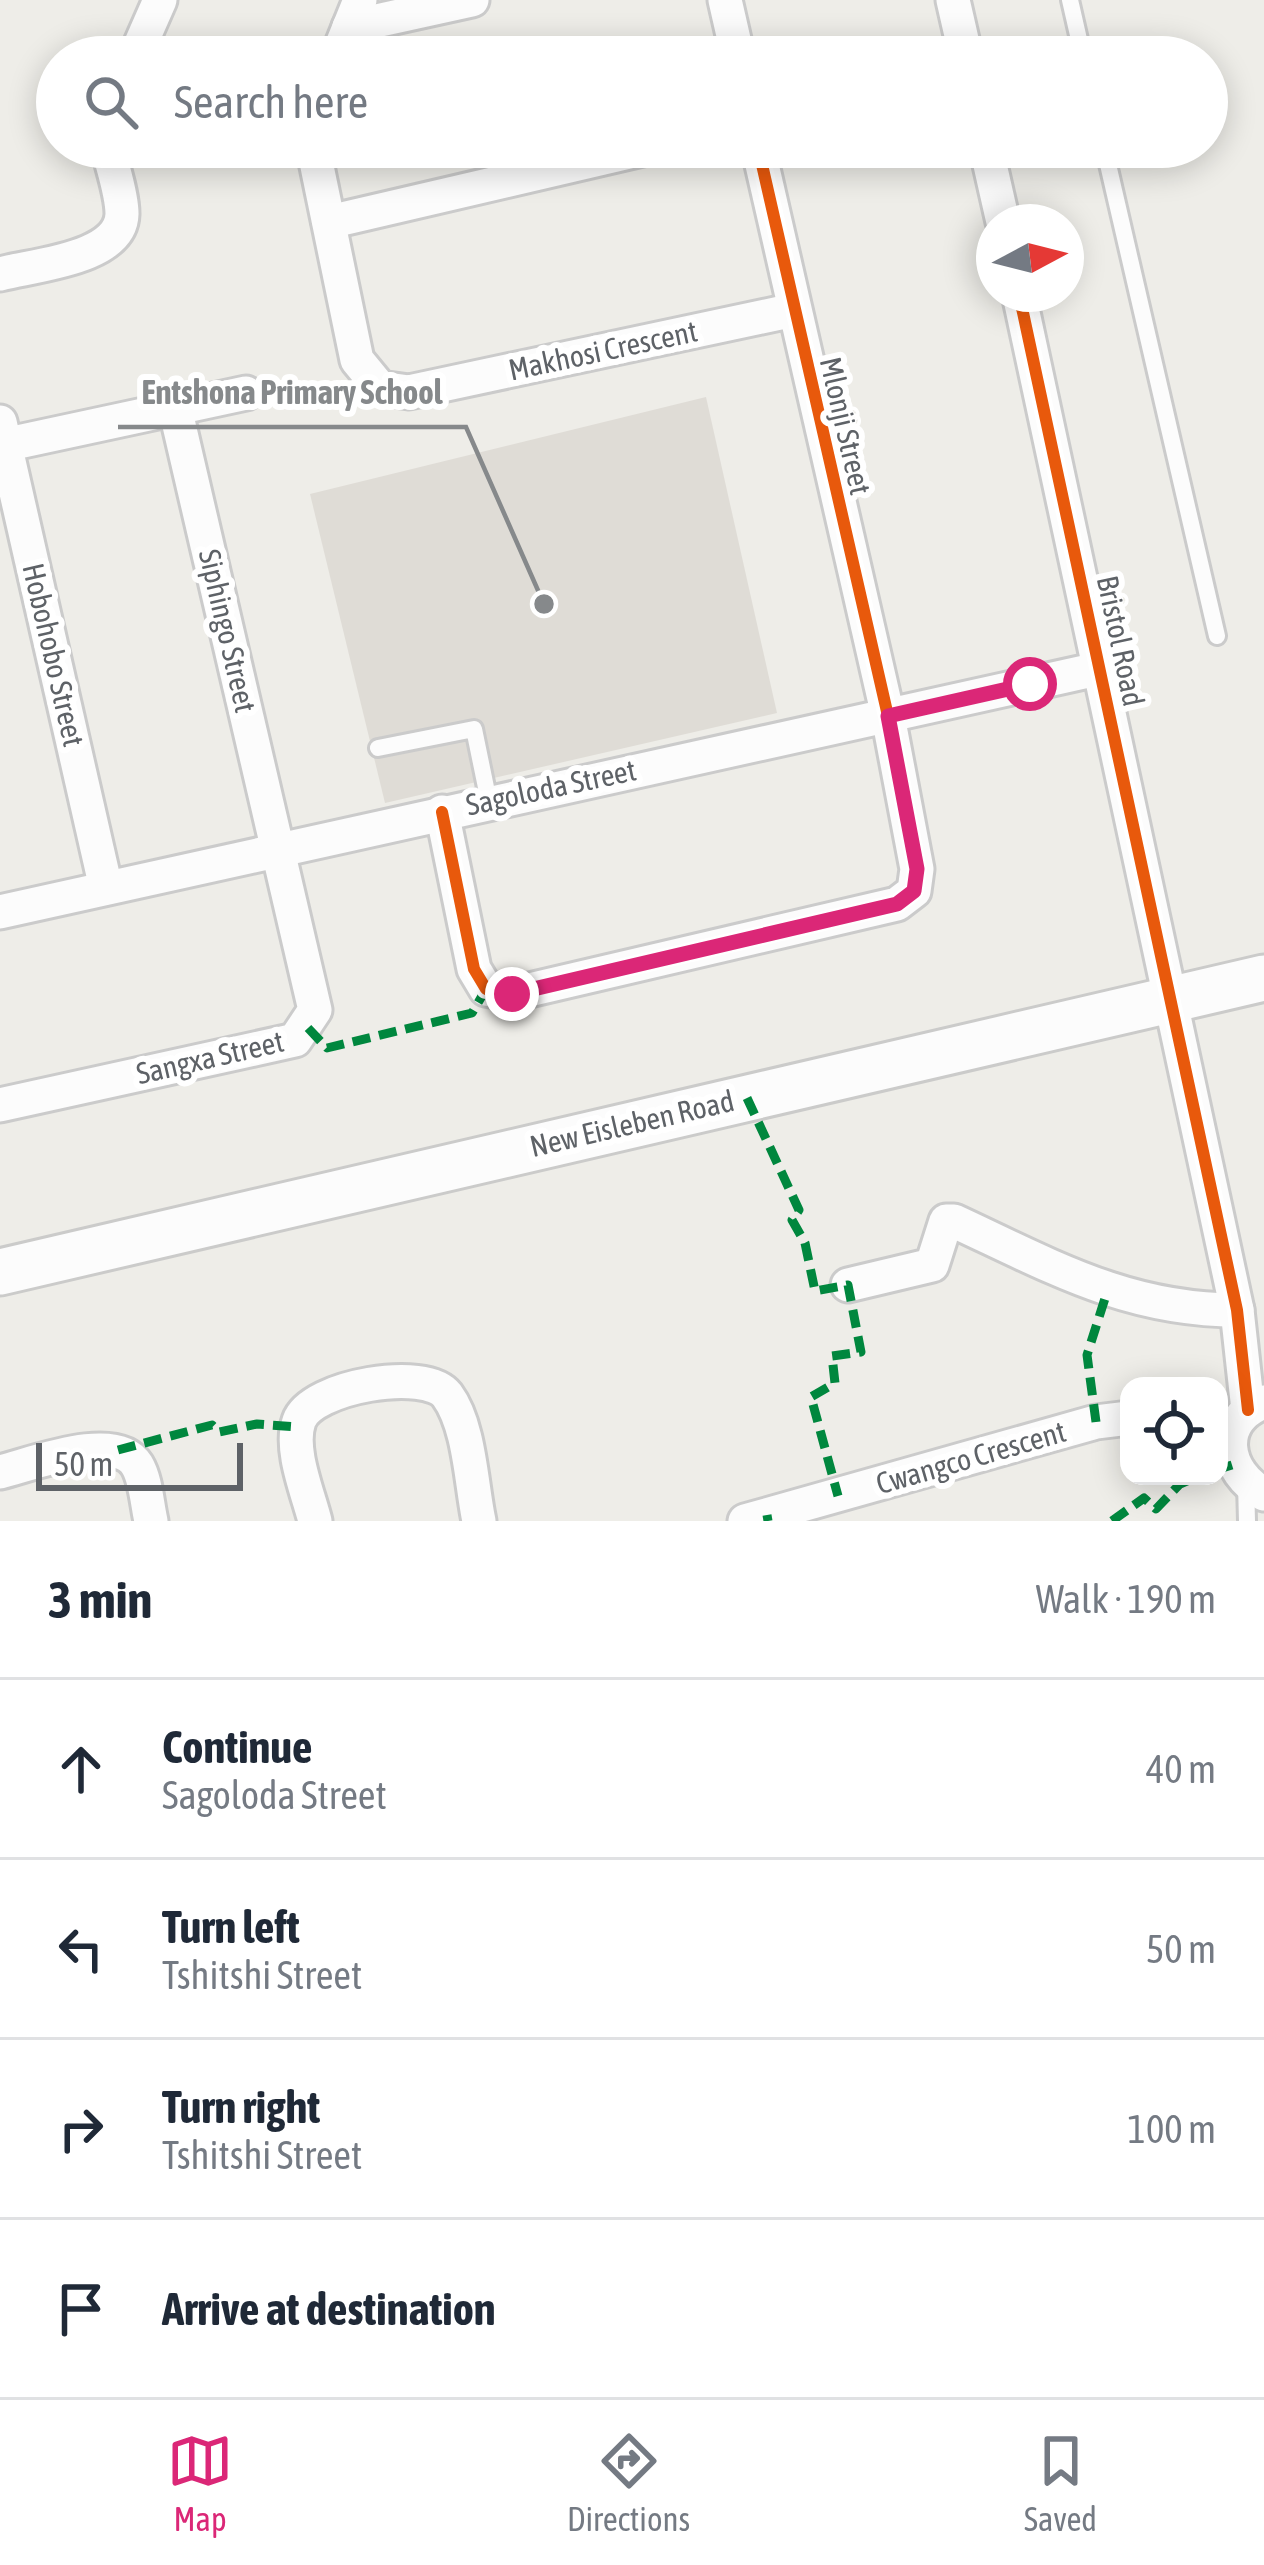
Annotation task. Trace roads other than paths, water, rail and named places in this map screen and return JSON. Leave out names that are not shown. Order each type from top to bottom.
[{"type":"main road","name":"New Eisleben Road","points":[[0,1272],[1264,978]]},
{"type":"street","points":[[144,36],[160,0]]},
{"type":"street","points":[[349,28],[472,0]]},
{"type":"street","points":[[725,0],[733,36]]},
{"type":"street","points":[[953,0],[961,36]]},
{"type":"street","points":[[0,274],[96,248],[114,237],[122,215],[112,168]]},
{"type":"street","name":"Makhosi Crescent","points":[[317,168],[357,360],[367,379],[395,393],[794,310]]},
{"type":"street","points":[[329,222],[561,168]]},
{"type":"street","name":"Mlonji Street","points":[[442,812],[473,970],[487,988],[512,994],[897,904],[914,891],[917,869],[888,716],[763,168]]},
{"type":"street","points":[[991,168],[999,204]]},
{"type":"street","name":"Bristol Road","points":[[1023,312],[1240,1323],[1242,1412],[1229,1449],[1255,1489]]},
{"type":"street","points":[[2,434],[176,412],[246,393]]},
{"type":"street","name":"Siphingo Street","points":[[176,412],[278,850]]},
{"type":"street","name":"Hobohobo Street","points":[[2,434],[106,888]]},
{"type":"street","name":"Sagoloda Street","points":[[0,912],[1102,668]]},
{"type":"street","name":"Sangxa Street","points":[[0,1106],[296,1040],[315,1010],[278,850]]},
{"type":"street","points":[[848,1285],[932,1265],[940,1230],[946,1221],[954,1221],[1107,1292],[1240,1323],[1264,1366]]},
{"type":"street","points":[[315,1521],[297,1445],[296,1427],[305,1406],[321,1395],[425,1381],[444,1391],[456,1413],[479,1521]]},
{"type":"street","name":"Cwangco Crescent","points":[[745,1521],[1120,1419]]},
{"type":"street","points":[[0,1472],[94,1449],[118,1450],[137,1464],[151,1521]]},
{"type":"lane","points":[[1070,0],[1078,36]]},
{"type":"lane","points":[[1109,168],[1217,636]]},
{"type":"lane","points":[[378,748],[474,729],[489,802]]},
{"type":"lane","points":[[1247,1521],[1255,1489]]},
{"type":"place","name":"Entshona Primary School","points":[[544,604]]}]
